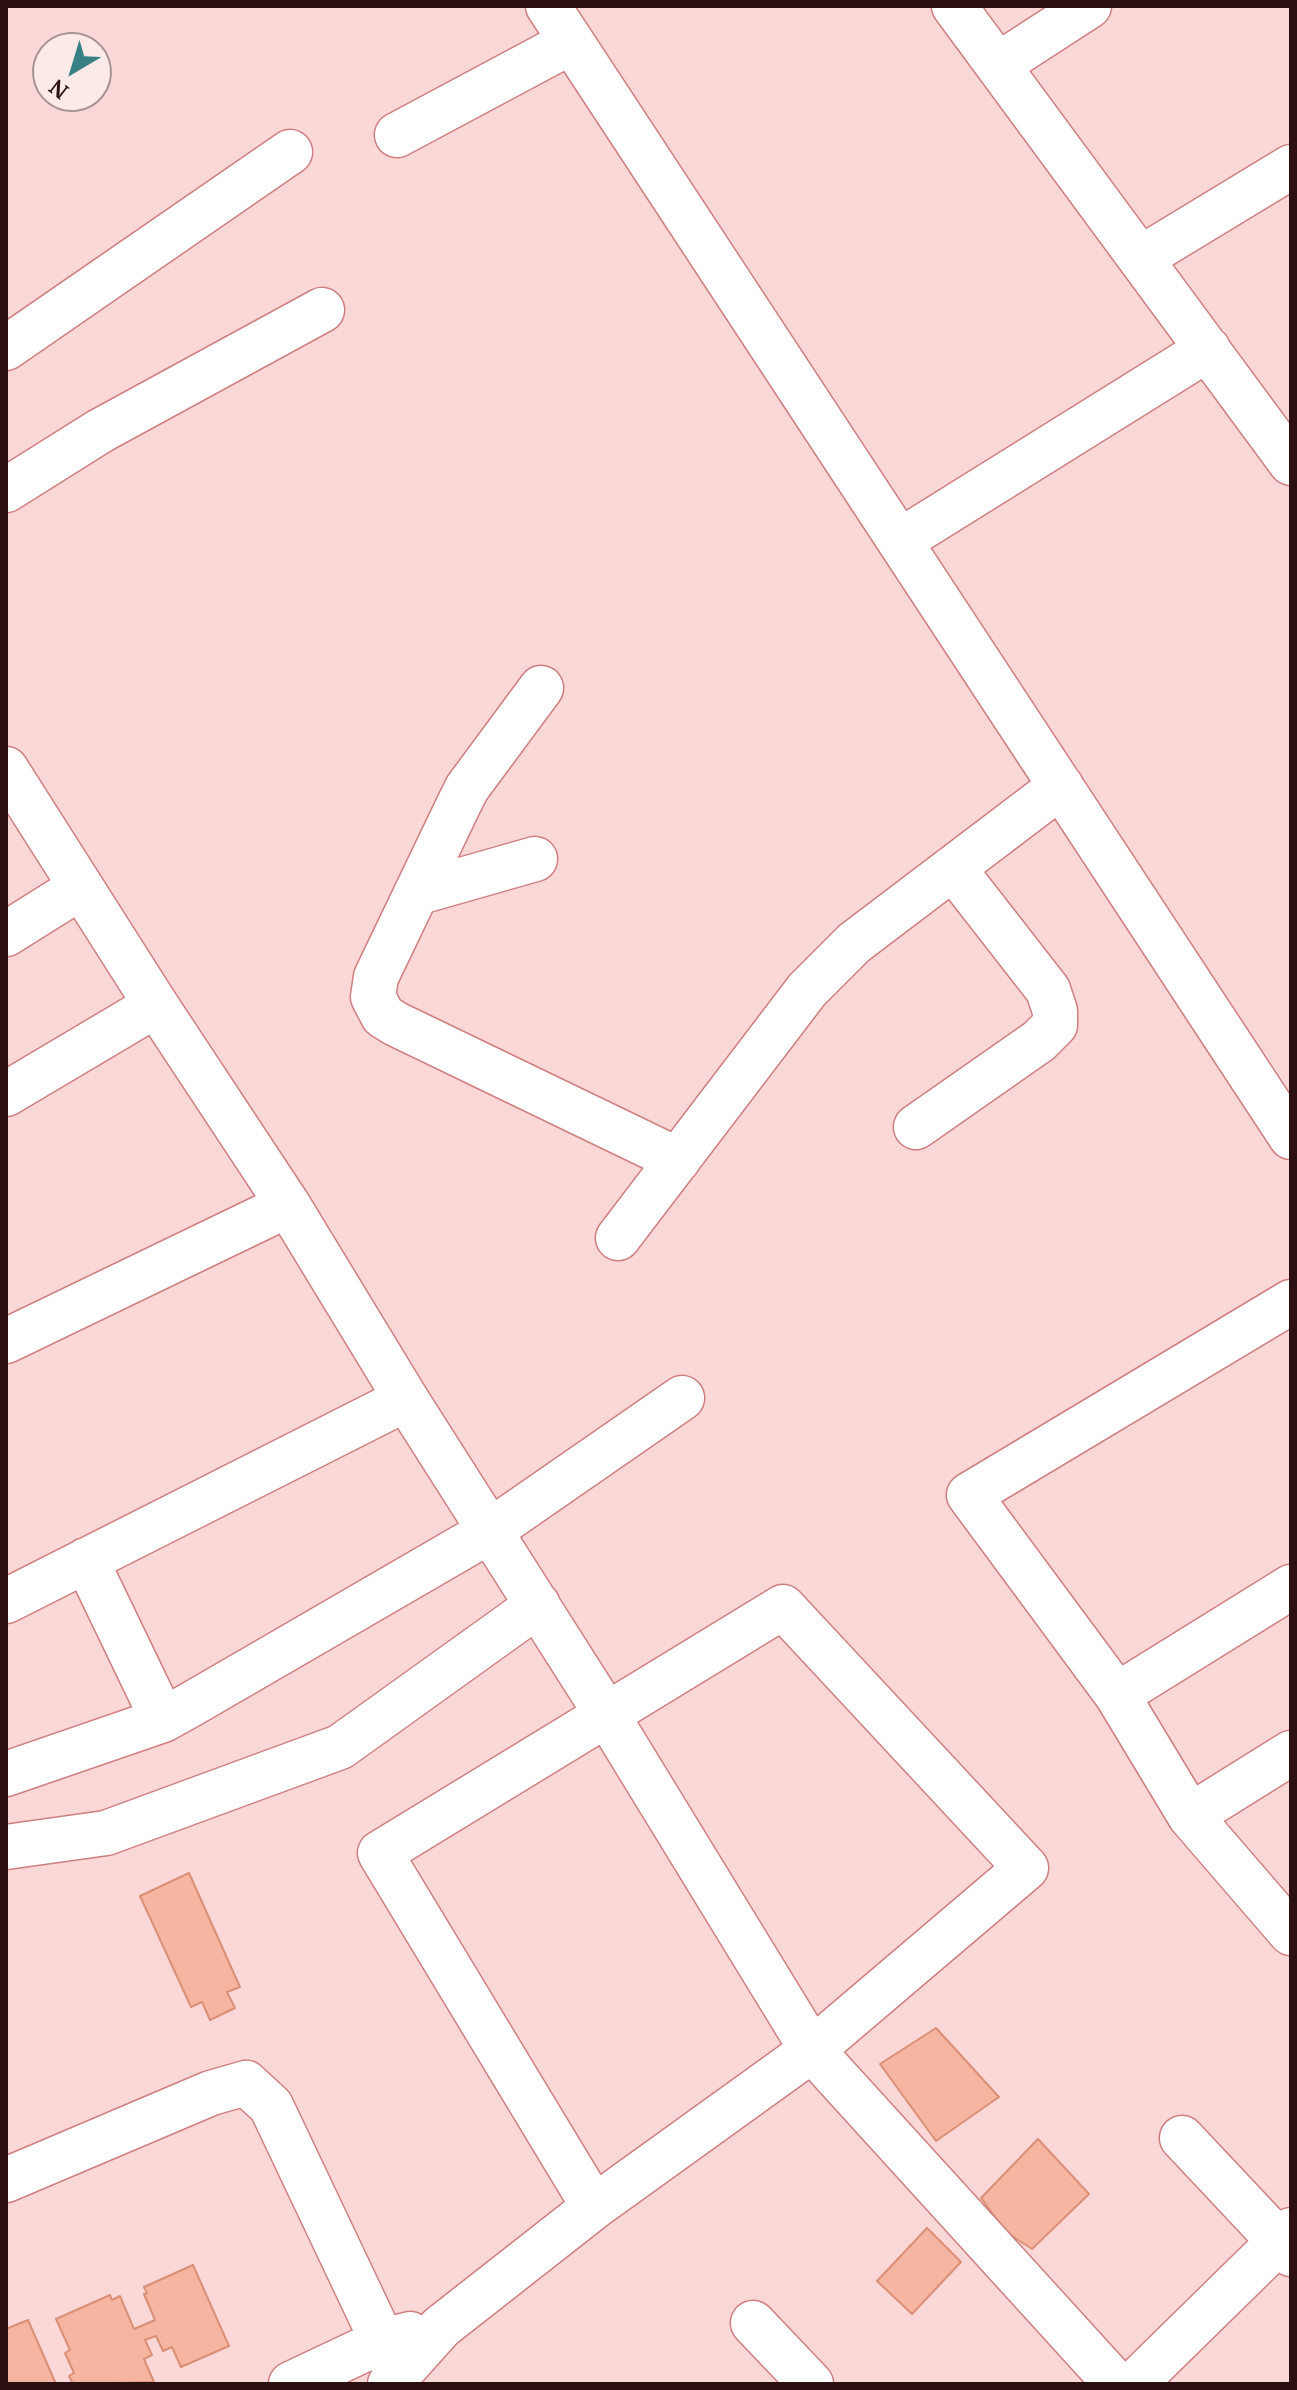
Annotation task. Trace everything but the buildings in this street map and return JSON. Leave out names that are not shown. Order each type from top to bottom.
[{"type":"street","points":[[954,6],[1291,463]]},
{"type":"street","points":[[998,65],[1089,6]]},
{"type":"street","points":[[397,135],[560,24],[1291,1137]]},
{"type":"street","points":[[6,348],[290,152]]},
{"type":"street","points":[[1141,258],[1291,167]]},
{"type":"street","points":[[6,490],[100,431],[322,310]]},
{"type":"street","points":[[900,541],[1208,349]]},
{"type":"street","points":[[541,688],[467,788],[376,977],[373,997],[383,1016],[678,1160]]},
{"type":"street","points":[[10,786],[81,887],[288,1205],[812,2050],[1116,2384]]},
{"type":"street","points":[[618,1238],[807,990],[854,943],[1061,786]]},
{"type":"street","points":[[416,893],[535,859]]},
{"type":"street","points":[[916,1127],[1039,1041],[1055,1025],[1055,1011],[1048,990],[953,868]]},
{"type":"street","points":[[6,934],[81,887]]},
{"type":"street","points":[[6,1094],[156,1005]]},
{"type":"street","points":[[6,1341],[288,1205]]},
{"type":"street","points":[[1280,1920],[1190,1816],[1117,1695],[969,1495],[1291,1302]]},
{"type":"street","points":[[6,1774],[163,1720],[490,1531],[682,1398]]},
{"type":"street","points":[[6,1601],[406,1399]]},
{"type":"street","points":[[86,1560],[163,1720]]},
{"type":"street","points":[[1117,1695],[1291,1587]]},
{"type":"street","points":[[6,1847],[106,1833],[340,1747],[538,1605]]},
{"type":"street","points":[[291,2384],[391,2367],[594,2207],[812,2050],[1026,1868],[783,1607],[380,1853],[594,2207]]},
{"type":"street","points":[[1190,1816],[1291,1753]]},
{"type":"street","points":[[6,2180],[211,2093],[246,2083],[271,2106],[391,2367]]},
{"type":"street","points":[[1134,2384],[1287,2242],[1182,2138]]},
{"type":"street","points":[[753,2323],[811,2384]]}]
